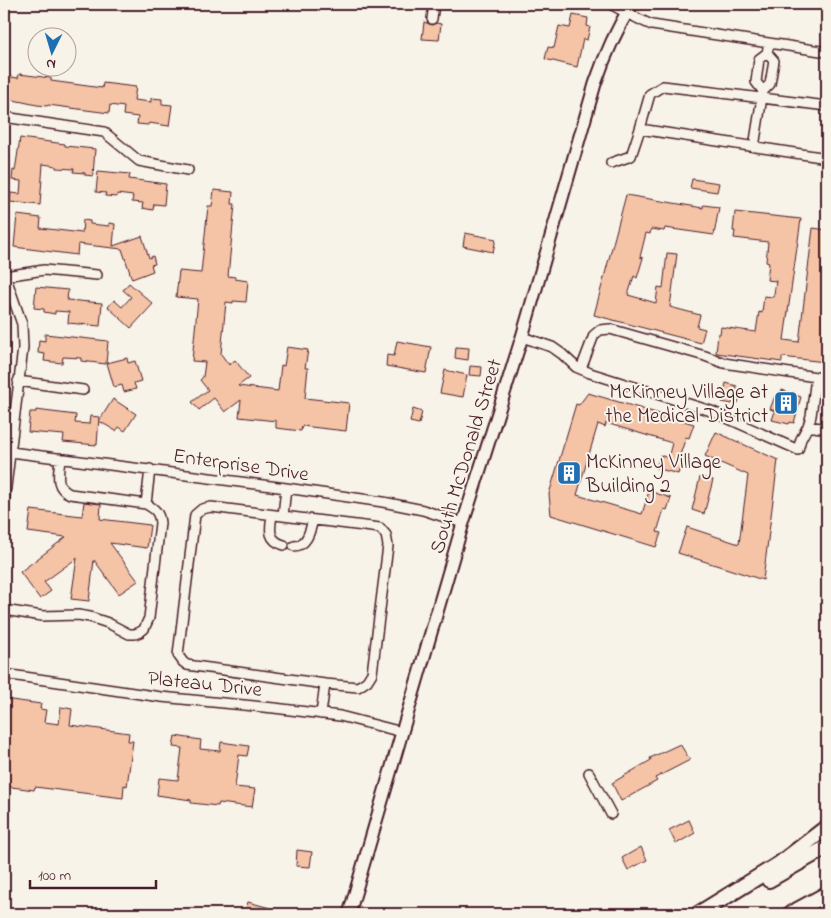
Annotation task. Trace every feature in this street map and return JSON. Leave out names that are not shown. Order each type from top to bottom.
[{"type":"highway","points":[[698,914],[778,864],[827,827]]},
{"type":"highway","points":[[710,914],[827,847]]},
{"type":"highway","points":[[790,914],[827,894]]},
{"type":"main road","name":"South McDonald Street","points":[[349,914],[463,523],[522,337],[595,84],[604,56],[629,8]]},
{"type":"street","points":[[432,19],[434,4]]},
{"type":"street","points":[[610,4],[629,8],[638,19],[652,25],[827,52]]},
{"type":"street","points":[[754,146],[762,94],[770,84],[774,62],[768,53],[769,43]]},
{"type":"street","points":[[762,94],[756,82],[760,59],[768,53]]},
{"type":"street","points":[[611,163],[631,156],[650,94],[663,86],[762,94],[827,106]]},
{"type":"street","points":[[4,117],[104,132],[139,161],[188,170]]},
{"type":"street","points":[[640,129],[827,158]]},
{"type":"street","points":[[4,503],[23,348],[22,324],[4,274],[44,270],[97,275]]},
{"type":"street","points":[[522,337],[552,347],[581,369],[598,376],[711,411],[798,450],[811,416],[816,377],[724,364],[705,356],[610,329],[600,330],[594,335],[581,369]]},
{"type":"street","points":[[18,382],[83,390]]},
{"type":"street","points":[[808,426],[827,429]]},
{"type":"street","name":"Enterprise Drive","points":[[11,452],[150,469],[383,502],[423,510],[463,523]]},
{"type":"street","points":[[4,610],[42,616],[78,615],[90,617],[108,623],[129,634],[135,634],[144,629],[149,618],[160,515],[154,508],[146,504],[70,494],[64,491],[58,481],[60,458]]},
{"type":"street","points":[[146,504],[150,469]]},
{"type":"street","points":[[283,516],[286,488]]},
{"type":"street","points":[[211,507],[283,516],[380,528],[386,535],[388,542],[372,673],[367,681],[358,687],[187,665],[178,655],[195,515],[202,509],[211,507]]},
{"type":"street","points":[[272,515],[271,536],[275,541],[284,545]]},
{"type":"street","points":[[294,546],[303,544],[313,520]]},
{"type":"street","name":"Plateau Drive","points":[[4,674],[161,697],[340,716],[402,732]]},
{"type":"street","points":[[321,714],[325,684]]},
{"type":"street","points":[[589,773],[611,814]]},
{"type":"building","points":[[573,15],[588,18],[587,26],[590,27],[587,40],[583,39],[577,67],[545,59],[548,47],[554,48],[559,26],[570,28]]},
{"type":"building","points":[[424,22],[432,25],[436,23],[441,24],[439,40],[422,39]]},
{"type":"building","points":[[19,74],[28,75],[28,78],[51,78],[51,81],[102,88],[103,83],[136,87],[134,100],[151,102],[151,98],[162,99],[162,104],[172,105],[169,126],[149,123],[148,125],[137,124],[138,117],[123,115],[124,107],[110,105],[109,113],[37,105],[4,98],[4,76],[18,78]]},
{"type":"building","points":[[20,138],[95,149],[93,176],[73,172],[74,169],[56,168],[56,166],[43,164],[40,205],[10,202],[11,193],[20,194],[21,181],[12,180]]},
{"type":"building","points":[[98,171],[130,174],[129,179],[166,184],[164,205],[154,204],[153,210],[142,208],[143,203],[132,202],[133,196],[117,194],[117,197],[105,196],[106,193],[96,192]]},
{"type":"building","points":[[692,179],[719,183],[717,192],[690,188]]},
{"type":"building","points":[[214,190],[233,192],[232,204],[235,204],[228,276],[248,281],[246,302],[226,302],[221,354],[229,365],[235,360],[249,378],[238,386],[278,391],[281,365],[284,366],[287,347],[308,350],[305,368],[308,368],[305,398],[349,403],[346,431],[302,426],[301,431],[276,428],[276,421],[239,417],[241,400],[225,412],[214,398],[199,410],[192,402],[208,390],[200,380],[203,377],[205,362],[192,361],[198,299],[176,297],[179,271],[201,273],[208,206],[212,206]]},
{"type":"building","points":[[626,195],[703,208],[703,205],[719,207],[714,235],[665,228],[664,231],[651,229],[650,234],[646,233],[640,257],[643,258],[637,278],[634,276],[628,295],[656,303],[658,287],[663,288],[667,253],[677,254],[670,307],[700,315],[697,327],[705,329],[701,343],[594,315]]},
{"type":"building","points":[[735,212],[801,219],[784,340],[799,342],[813,228],[827,230],[827,344],[825,362],[782,357],[782,362],[716,353],[718,334],[720,334],[721,327],[756,332],[759,312],[762,313],[764,296],[773,297],[776,281],[767,280],[769,263],[766,262],[768,242],[734,238]]},
{"type":"building","points":[[17,215],[41,218],[40,228],[82,233],[83,220],[90,221],[90,224],[109,226],[109,223],[115,224],[113,246],[142,236],[149,258],[153,256],[155,264],[151,265],[153,271],[132,279],[122,249],[78,244],[77,255],[14,247]]},
{"type":"building","points":[[465,233],[496,239],[493,252],[463,246]]},
{"type":"building","points":[[129,283],[153,304],[131,328],[108,307],[114,300],[122,307],[131,297],[123,290]]},
{"type":"building","points":[[36,287],[68,290],[67,300],[102,303],[100,326],[68,323],[69,312],[55,311],[55,314],[44,312],[44,309],[34,308]]},
{"type":"building","points":[[45,334],[108,341],[106,364],[81,361],[81,358],[63,357],[62,363],[44,361],[45,354],[38,353],[39,340],[45,341]]},
{"type":"building","points":[[397,341],[431,347],[426,373],[386,366],[387,355],[394,356]]},
{"type":"building","points":[[456,347],[469,348],[468,360],[455,358]]},
{"type":"building","points":[[127,358],[128,363],[135,361],[141,381],[134,383],[136,389],[124,392],[122,385],[114,387],[107,363]]},
{"type":"building","points":[[470,366],[482,367],[481,376],[469,375]]},
{"type":"building","points":[[445,370],[467,375],[463,397],[440,393]]},
{"type":"building","points":[[726,383],[737,386],[736,389],[741,390],[738,403],[722,402]]},
{"type":"building","name":"McKinney Village at the Medical District","points":[[782,390],[801,397],[794,423],[790,422],[789,424],[772,420],[775,411],[770,409],[775,396],[780,397]]},
{"type":"building","name":"McKinney Village Building 2","points":[[588,393],[694,424],[689,438],[686,437],[678,461],[682,462],[678,474],[656,468],[660,455],[668,458],[672,443],[606,423],[605,427],[598,424],[577,495],[642,514],[649,491],[671,498],[667,510],[664,509],[657,532],[661,533],[656,547],[551,515],[549,494],[576,404],[579,405]]},
{"type":"building","points":[[113,399],[136,414],[125,431],[119,427],[116,431],[99,421]]},
{"type":"building","points":[[413,409],[422,412],[419,424],[410,422]]},
{"type":"building","points":[[36,410],[76,415],[75,423],[89,424],[90,416],[99,417],[97,445],[63,442],[64,435],[28,432],[30,412],[36,412]]},
{"type":"building","points":[[716,432],[778,460],[763,580],[678,553],[687,527],[739,544],[748,475],[705,456]]},
{"type":"building","points":[[700,477],[713,480],[704,514],[692,510]]},
{"type":"building","points":[[84,502],[101,504],[100,519],[150,525],[147,548],[110,543],[138,581],[119,594],[94,560],[89,601],[71,599],[77,558],[44,582],[51,591],[40,599],[20,572],[66,537],[28,532],[31,510],[82,516]]},
{"type":"building","points":[[4,699],[41,704],[40,709],[46,710],[44,722],[59,724],[61,707],[72,709],[70,725],[129,733],[128,741],[133,741],[127,786],[124,785],[123,798],[35,787],[34,790],[4,786]]},
{"type":"building","points":[[175,736],[201,740],[200,749],[220,751],[221,742],[249,746],[247,756],[239,755],[235,787],[255,789],[252,807],[219,803],[218,806],[191,803],[191,800],[157,795],[159,778],[178,780],[182,748],[173,747]]},
{"type":"building","points":[[680,744],[690,760],[655,778],[657,781],[621,801],[612,783],[651,760],[650,758]]},
{"type":"building","points":[[689,820],[695,833],[676,844],[669,830]]},
{"type":"building","points":[[641,847],[647,860],[628,870],[622,858]]},
{"type":"building","points":[[297,850],[312,852],[310,867],[296,866]]},
{"type":"building","points":[[248,902],[270,908],[269,914],[244,914]]},
{"type":"place","name":"McKinney Village at the Medical District","points":[[786,403]]},
{"type":"place","name":"McKinney Village Building 2","points":[[569,473]]}]
